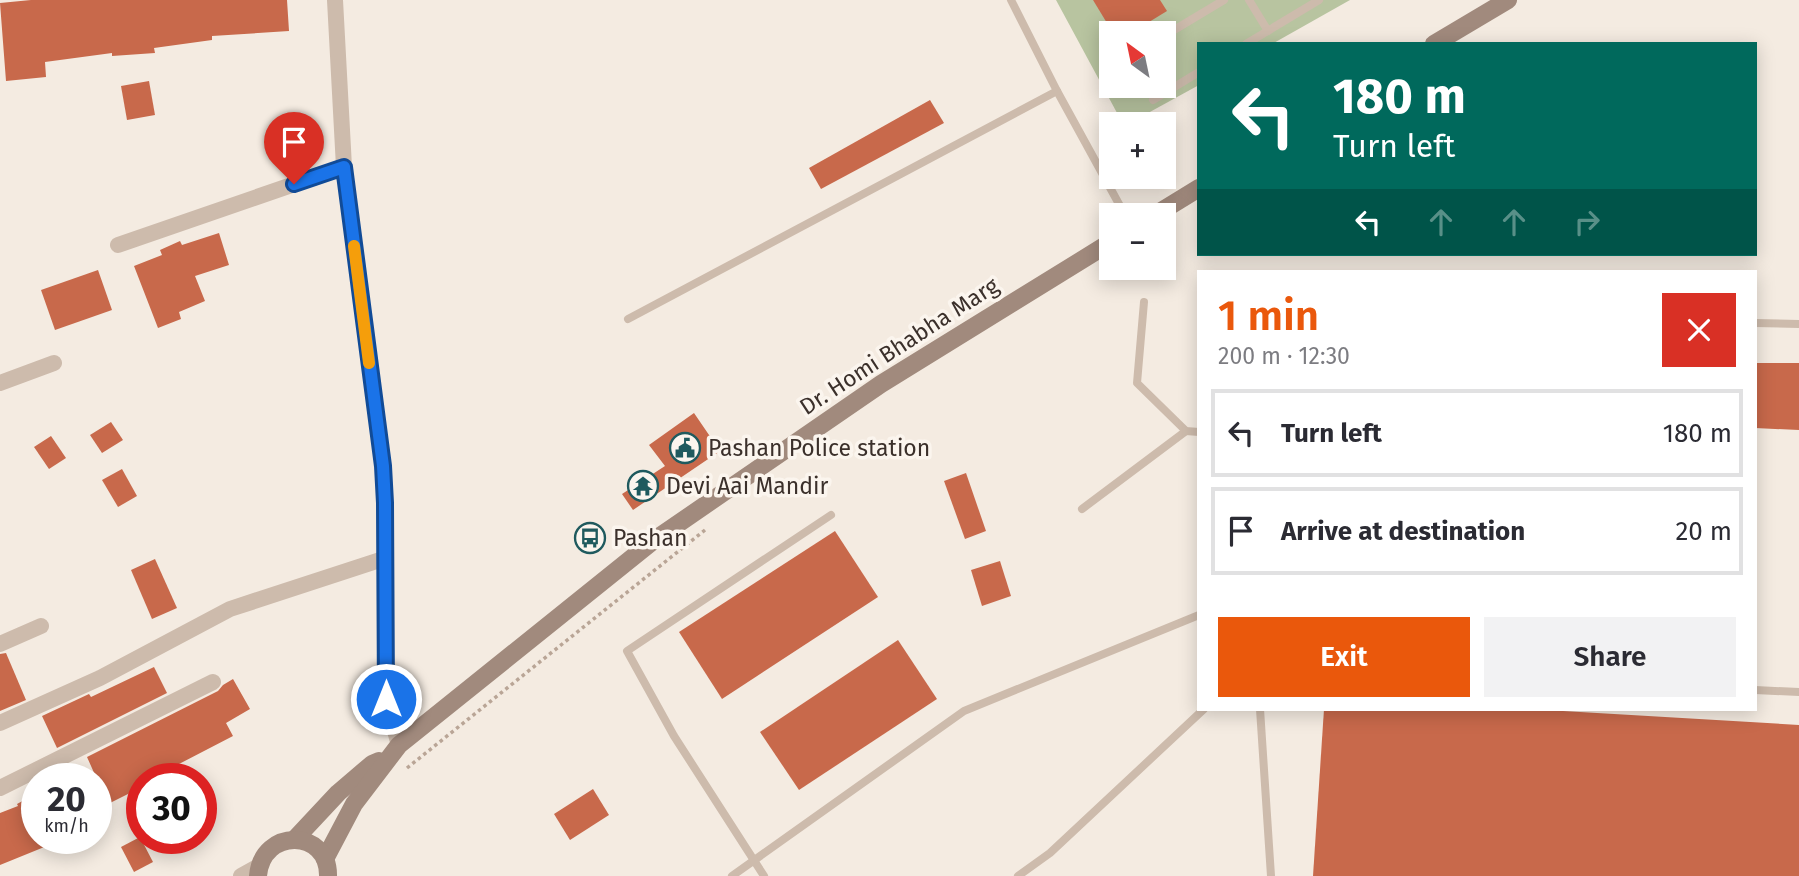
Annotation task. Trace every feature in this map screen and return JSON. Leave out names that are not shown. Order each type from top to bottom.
[{"type":"main road","points":[[1437,42],[1508,0]]},
{"type":"main road","points":[[1175,203],[1197,189]]},
{"type":"main road","name":"Dr. Homi Bhabha Marg","points":[[295,839],[338,793],[372,764],[393,751],[653,541],[881,384],[1099,249]]},
{"type":"main road","name":"Dr. Homi Bhabha Marg","points":[[326,867],[354,804],[393,751]]},
{"type":"main road","points":[[258,871],[263,855],[272,846],[295,839],[318,849],[326,867]]},
{"type":"street","points":[[335,0],[344,167],[383,466],[386,699],[393,751]]},
{"type":"street","points":[[118,245],[344,167]]},
{"type":"street","points":[[0,383],[54,363]]},
{"type":"street","points":[[0,723],[100,678],[230,609],[386,558]]},
{"type":"street","points":[[0,644],[41,626]]},
{"type":"street","points":[[0,788],[213,682]]},
{"type":"street","points":[[240,876],[258,871]]},
{"type":"lane","points":[[1011,0],[1057,92],[1118,203]]},
{"type":"lane","points":[[1176,29],[1224,0]]},
{"type":"lane","points":[[1249,0],[1268,31]]},
{"type":"lane","points":[[1249,42],[1319,0]]},
{"type":"lane","points":[[1153,100],[1197,73]]},
{"type":"lane","points":[[628,319],[1057,92]]},
{"type":"lane","points":[[1144,302],[1138,383],[1186,431],[1197,432]]},
{"type":"lane","points":[[1757,323],[1799,324]]},
{"type":"lane","points":[[1082,509],[1186,431]]},
{"type":"lane","points":[[764,876],[674,736],[627,651],[831,516]]},
{"type":"lane","points":[[732,876],[964,711],[1197,616]]},
{"type":"lane","points":[[1757,690],[1799,692]]},
{"type":"lane","points":[[1018,876],[1050,853],[1202,711]]},
{"type":"lane","points":[[1260,711],[1271,876]]},
{"type":"path","points":[[398,775],[715,523]]},
{"type":"green space","points":[[1056,0],[1350,0],[1276,42],[1197,42],[1197,86],[1176,98],[1176,21],[1099,21],[1099,80]]},
{"type":"green space","points":[[1109,98],[1175,98],[1150,112],[1117,112]]},
{"type":"building","points":[[31,0],[287,0],[289,31],[212,36],[212,40],[154,48],[155,53],[112,56],[112,53],[45,62],[46,77],[6,81],[0,3]]},
{"type":"building","points":[[1093,0],[1160,0],[1167,11],[1151,21],[1106,21]]},
{"type":"building","points":[[149,81],[155,115],[127,120],[121,86]]},
{"type":"building","points":[[930,100],[944,123],[821,189],[809,168]]},
{"type":"building","points":[[219,233],[229,265],[195,276],[205,301],[179,312],[181,319],[158,328],[134,266],[162,255],[160,250],[180,241],[182,245]]},
{"type":"building","points":[[98,270],[112,310],[55,330],[41,290]]},
{"type":"building","points":[[1757,363],[1799,363],[1799,430],[1757,428]]},
{"type":"building","name":"Pashan Police station","points":[[694,413],[720,451],[633,510],[622,494],[665,466],[649,445]]},
{"type":"building","points":[[111,422],[123,440],[102,453],[90,435]]},
{"type":"building","points":[[51,436],[66,458],[49,469],[34,447]]},
{"type":"building","points":[[122,469],[137,496],[118,507],[102,480]]},
{"type":"building","points":[[966,473],[986,531],[965,539],[944,481]]},
{"type":"building","points":[[835,531],[878,597],[722,699],[679,632]]},
{"type":"building","points":[[155,559],[177,608],[152,619],[131,570]]},
{"type":"building","points":[[1000,561],[1011,596],[982,606],[971,570]]},
{"type":"building","points":[[898,640],[937,699],[799,790],[760,732]]},
{"type":"building","points":[[6,653],[26,700],[0,711],[0,654]]},
{"type":"building","points":[[154,667],[167,693],[57,748],[42,716],[89,694],[91,697]]},
{"type":"building","points":[[233,679],[250,709],[226,723],[233,736],[181,763],[126,763],[126,795],[112,802],[112,763],[90,763],[87,757],[218,691]]},
{"type":"building","points":[[1324,711],[1563,711],[1799,725],[1799,876],[1313,876]]},
{"type":"building","points":[[593,789],[609,815],[570,840],[554,814]]},
{"type":"building","points":[[21,802],[21,854],[27,854],[0,865],[0,813],[18,806]]},
{"type":"building","points":[[126,844],[126,854],[149,854],[153,862],[134,872],[121,847]]},
{"type":"slow traffic","points":[[354,246],[369,363]]},
{"type":"place","name":"Pashan Police station","points":[[685,448]]},
{"type":"place","name":"Devi Aai Mandir","points":[[643,486]]},
{"type":"place","name":"Pashan","points":[[590,538]]},
{"type":"route","points":[[294,184],[344,167],[383,466],[386,699]]}]
